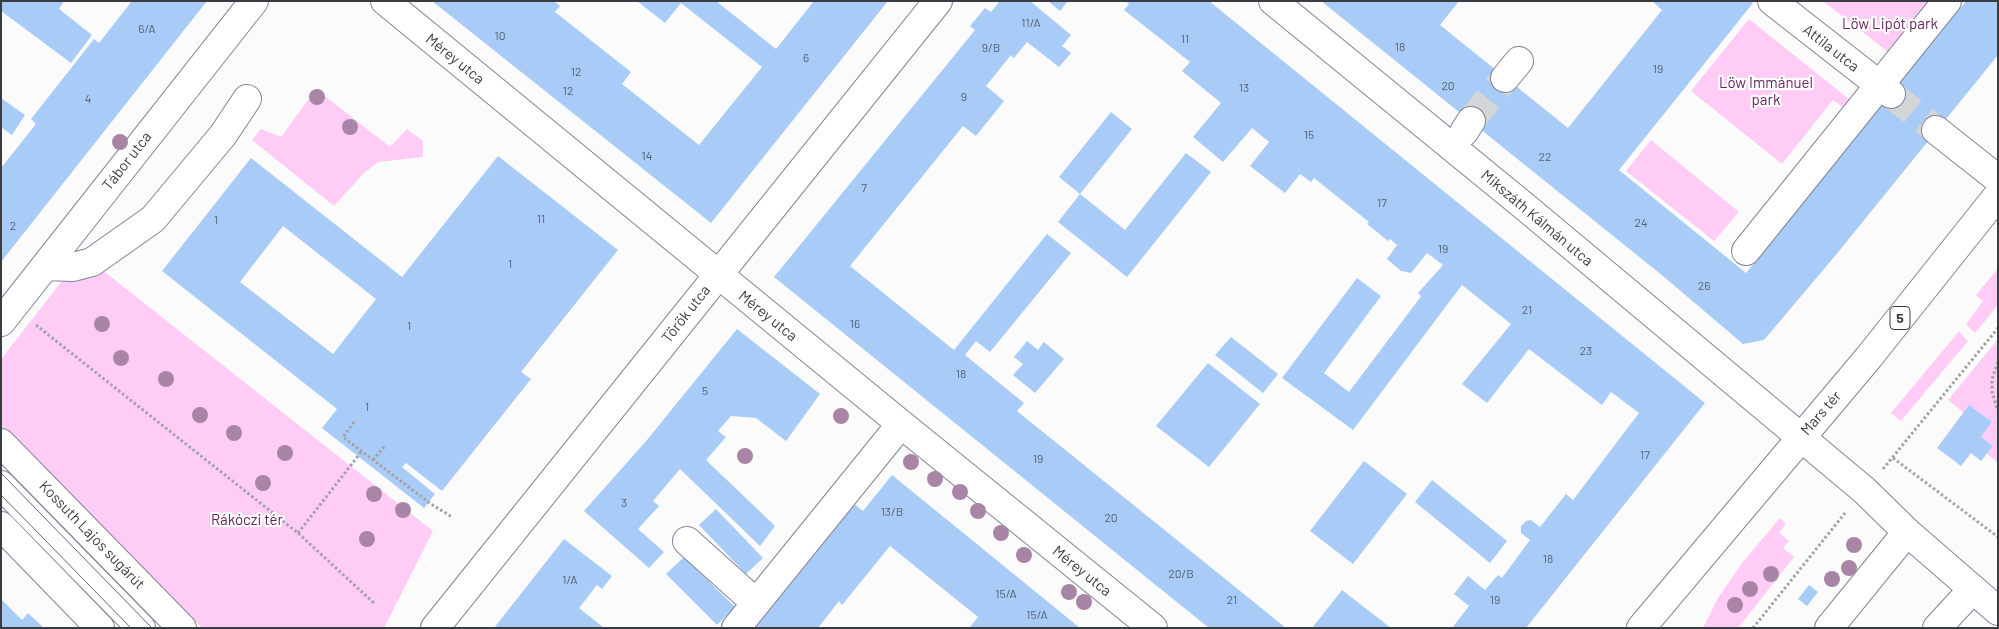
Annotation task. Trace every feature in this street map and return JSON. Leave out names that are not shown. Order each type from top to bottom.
[{"type":"street","name":"Tábor utca","points":[[1,322],[254,1]]},
{"type":"street","name":"Mérey utca","points":[[385,1],[900,424],[1153,628]]},
{"type":"street","name":"Török utca","points":[[435,628],[717,274],[938,1]]},
{"type":"street","name":"Mikszáth Kálmán utca","points":[[1273,1],[1524,206],[1864,490],[1907,532],[1998,611]]},
{"type":"street","name":"Attila utca","points":[[1772,1],[1885,90]]},
{"type":"street","points":[[1746,251],[1885,90],[1948,1]]},
{"type":"street","points":[[45,266],[73,267],[92,262],[153,218],[224,135],[247,99]]},
{"type":"street","points":[[1936,130],[1998,179]]},
{"type":"street","name":"Mars tér","points":[[1641,628],[1869,357],[1998,195]]},
{"type":"street","points":[[736,628],[900,424]]},
{"type":"street","name":"Kossuth Lajos sugárút","points":[[1,443],[182,628]]},
{"type":"street","points":[[1,485],[141,628]]},
{"type":"street","points":[[1,526],[100,628]]},
{"type":"street","points":[[1829,628],[1907,532]]},
{"type":"street","points":[[687,541],[756,603]]},
{"type":"street","points":[[1937,628],[1973,589]]},
{"type":"path","points":[[43,332],[298,533],[375,604]]},
{"type":"path","points":[[1998,362],[1992,378],[1992,392],[1998,411]]},
{"type":"path","points":[[354,422],[343,437],[430,504],[452,517]]},
{"type":"path","points":[[373,460],[385,446]]},
{"type":"path","points":[[298,533],[362,451]]},
{"type":"path","points":[[1893,458],[1998,537]]},
{"type":"green space","name":"Löw Lipót park","points":[[1823,1],[1937,1],[1893,56]]},
{"type":"green space","name":"Löw Immánuel park","points":[[1749,19],[1850,100],[1844,108],[1833,100],[1782,164],[1691,91]]},
{"type":"green space","points":[[316,89],[390,147],[407,129],[423,141],[423,157],[378,162],[364,173],[334,206],[252,140],[261,129],[281,137]]},
{"type":"green space","points":[[1651,140],[1739,212],[1714,241],[1626,171]]},
{"type":"green space","name":"Rákóczi tér","points":[[92,262],[433,531],[384,628],[202,628],[1,426],[1,359],[73,267]]},
{"type":"green space","points":[[1998,268],[1998,305],[1975,333],[1966,324],[1983,301],[1976,295]]},
{"type":"green space","points":[[1959,331],[1968,341],[1901,421],[1891,413]]},
{"type":"green space","points":[[1998,339],[1998,463],[1987,454],[1993,446],[1981,437],[1992,422],[1970,406],[1964,413],[1948,400]]},
{"type":"green space","points":[[1780,518],[1786,524],[1779,533],[1789,541],[1783,548],[1794,557],[1738,628],[1703,628],[1718,598],[1742,563]]},
{"type":"building","points":[[1,1],[64,1],[59,9],[92,35],[71,63],[1,11]]},
{"type":"building","points":[[132,1],[207,1],[1,262],[1,168],[36,124],[31,119],[94,39],[99,43]]},
{"type":"building","points":[[432,1],[554,1],[560,6],[555,12],[631,72],[622,84],[699,145],[762,67],[681,3],[665,23],[637,1],[716,1],[776,49],[814,1],[888,1],[711,223]]},
{"type":"building","points":[[1000,1],[1030,1],[1071,35],[1062,46],[1071,53],[1059,67],[1027,42],[1014,58],[1011,55],[986,86],[1004,101],[976,136],[963,126],[850,266],[954,350],[1047,234],[1071,253],[990,352],[976,341],[965,355],[1024,403],[1017,411],[1286,628],[1209,628],[774,277],[975,30],[970,26],[985,8],[991,12]]},
{"type":"building","points":[[1048,1],[1068,1],[1060,11]]},
{"type":"building","points":[[1126,1],[1209,1],[1705,403],[1526,628],[1452,628],[1469,606],[1454,594],[1468,576],[1485,590],[1498,575],[1502,578],[1530,540],[1521,533],[1521,526],[1526,521],[1531,520],[1540,527],[1566,494],[1573,500],[1639,413],[1611,392],[1602,405],[1529,349],[1487,403],[1462,384],[1511,324],[1462,285],[1353,430],[1282,378],[1357,278],[1381,296],[1324,373],[1349,392],[1421,296],[1418,293],[1443,265],[1427,253],[1411,273],[1401,271],[1387,259],[1397,245],[1390,239],[1388,241],[1367,224],[1369,222],[1314,178],[1311,182],[1300,174],[1285,193],[1250,166],[1269,142],[1252,128],[1223,162],[1193,137],[1221,103],[1182,71],[1190,62],[1124,10],[1129,4]]},
{"type":"building","points":[[1321,1],[1459,1],[1440,25],[1568,128],[1662,10],[1652,1],[1750,1],[1753,3],[1619,170],[1746,273],[1966,1],[1998,1],[1998,55],[1835,256],[1764,340],[1743,344],[1663,276]]},
{"type":"building","points":[[1,98],[25,115],[12,135],[1,127]]},
{"type":"building","points":[[1111,112],[1132,129],[1080,194],[1059,177]]},
{"type":"building","points":[[1186,153],[1211,172],[1127,277],[1058,222],[1080,194],[1125,230]]},
{"type":"building","points":[[498,156],[618,250],[521,372],[531,379],[442,491],[406,463],[402,467],[435,494],[424,508],[322,428],[337,409],[162,271],[251,158],[402,277]],"holes":[[[283,226],[376,299],[333,354],[240,282]]]},
{"type":"building","points":[[737,329],[820,394],[786,441],[756,418],[731,416],[718,431],[726,437],[706,460],[775,526],[760,546],[680,469],[653,501],[659,506],[638,529],[664,552],[649,568],[584,511],[647,440]]},
{"type":"building","points":[[1231,337],[1278,374],[1263,393],[1215,355]]},
{"type":"building","points":[[1027,341],[1038,350],[1044,342],[1064,359],[1035,393],[1013,375],[1023,364],[1014,357]]},
{"type":"building","points":[[1208,363],[1260,404],[1209,467],[1156,426]]},
{"type":"building","points":[[1969,405],[1992,422],[1981,437],[1993,446],[1981,461],[1971,453],[1961,466],[1937,448]]},
{"type":"building","points":[[1364,461],[1407,494],[1353,564],[1310,531]]},
{"type":"building","points":[[892,475],[1080,628],[969,628],[978,617],[890,546],[842,605],[839,601],[818,628],[752,628],[852,502],[863,511]]},
{"type":"building","points":[[1432,480],[1507,541],[1490,563],[1415,502]]},
{"type":"building","points":[[716,509],[763,558],[746,574],[699,525]]},
{"type":"building","points":[[564,539],[612,576],[602,589],[597,585],[579,608],[604,628],[494,628]]},
{"type":"building","points":[[684,557],[735,607],[717,625],[666,574]]},
{"type":"building","points":[[1809,585],[1818,592],[1807,606],[1798,599]]},
{"type":"building","points":[[1342,590],[1391,628],[1312,628]]},
{"type":"building","points":[[1,599],[22,620],[28,613],[44,628],[1,628]]},
{"type":"tunnel","points":[[1471,121],[1505,78]]},
{"type":"tunnel","points":[[1891,94],[1936,130]]},
{"type":"tram line","points":[[1,473],[152,628]]},
{"type":"tram line","points":[[1,495],[131,628]]}]
